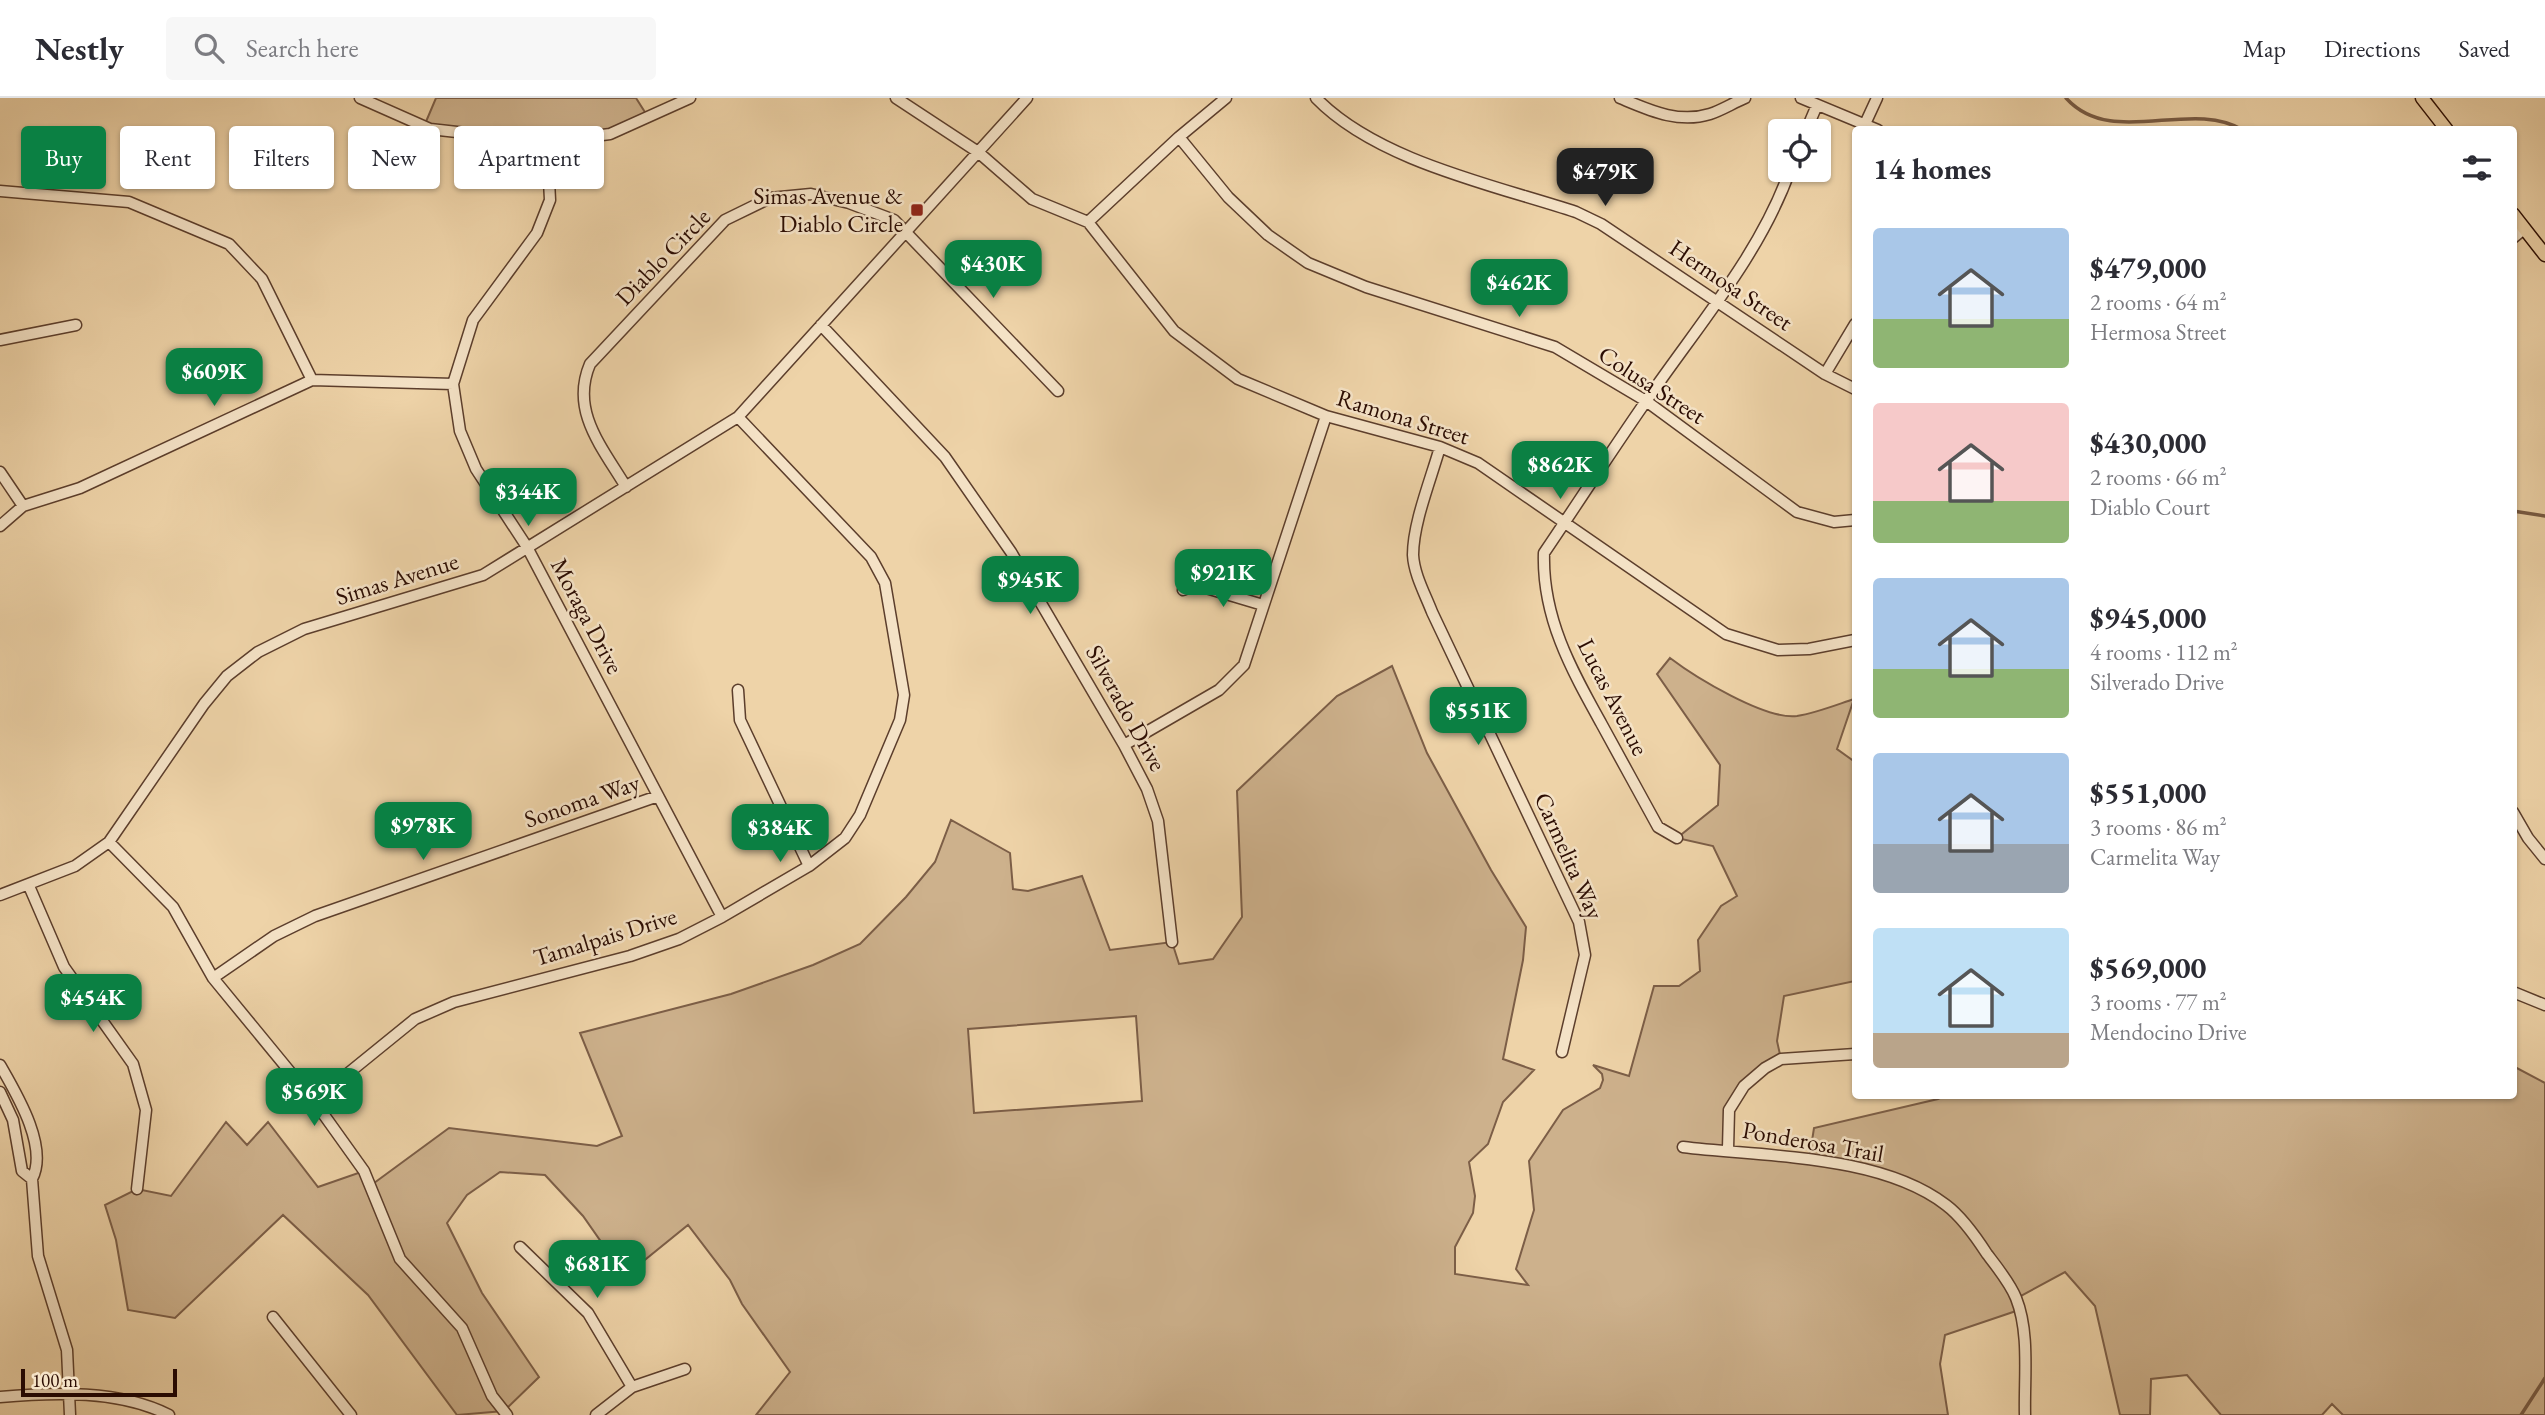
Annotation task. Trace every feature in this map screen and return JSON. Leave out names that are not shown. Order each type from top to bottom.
[{"type":"main road","points":[[2422,98],[2444,126]]},
{"type":"main road","points":[[2517,219],[2545,255]]},
{"type":"street","points":[[360,98],[430,129],[454,132]]},
{"type":"street","points":[[604,135],[690,98]]},
{"type":"street","name":"Ramona Street","points":[[895,98],[978,152],[1032,199],[1088,222],[1174,331],[1238,379],[1326,416],[1440,447],[1478,463],[1726,634],[1778,650],[1809,649],[1852,641]]},
{"type":"street","name":"Simas Avenue","points":[[0,895],[30,886],[75,866],[108,842],[204,704],[227,676],[258,652],[304,629],[483,575],[738,417],[1027,98]]},
{"type":"street","points":[[1088,222],[1179,137],[1226,98]]},
{"type":"street","name":"Hermosa Street","points":[[1316,98],[1348,123],[1402,154],[1576,212],[1601,224],[1825,374],[1852,388]]},
{"type":"street","points":[[1620,98],[1664,116],[1688,118],[1709,114],[1745,98]]},
{"type":"street","points":[[1801,98],[1869,126]]},
{"type":"street","points":[[1865,124],[1877,98]]},
{"type":"street","points":[[1811,119],[1817,105]]},
{"type":"street","name":"Colusa Street","points":[[1179,137],[1228,197],[1268,235],[1308,262],[1366,287],[1555,347],[1646,401],[1797,512],[1834,522],[1852,520]]},
{"type":"street","name":"Lucas Avenue","points":[[1678,838],[1658,827],[1566,659],[1548,604],[1544,553],[1646,401],[1745,262],[1786,182]]},
{"type":"street","name":"Moraga Drive","points":[[549,189],[550,200],[537,233],[472,320],[453,384],[460,431],[476,469],[527,547],[722,917]]},
{"type":"street","points":[[0,191],[129,202],[229,244],[261,279],[312,380]]},
{"type":"street","name":"Diablo Circle","points":[[626,487],[583,409],[582,383],[590,364],[725,220],[771,198],[811,194],[849,203],[894,220],[1058,391]]},
{"type":"street","points":[[2517,235],[2524,229]]},
{"type":"street","points":[[0,340],[76,325]]},
{"type":"street","name":"Silverado Drive","points":[[821,325],[945,457],[1011,552],[1125,745],[1147,789],[1158,821],[1172,942]]},
{"type":"street","points":[[1825,374],[1852,329]]},
{"type":"street","points":[[0,526],[23,506],[80,488],[312,380],[453,384]]},
{"type":"street","points":[[1125,745],[1219,690],[1244,665],[1326,416]]},
{"type":"street","name":"Tamalpais Drive","points":[[314,1101],[415,1018],[454,1002],[630,956],[679,939],[722,917],[809,866],[845,838],[860,814],[900,720],[904,695],[885,583],[871,557],[738,417]]},
{"type":"street","name":"Carmelita Way","points":[[1440,447],[1415,539],[1413,557],[1418,578],[1432,612],[1579,922],[1586,955],[1562,1052]]},
{"type":"street","points":[[0,472],[23,506]]},
{"type":"street","points":[[1182,590],[1196,585],[1263,604]]},
{"type":"street","points":[[738,691],[740,720],[809,866]]},
{"type":"street","name":"Sonoma Way","points":[[213,978],[274,936],[315,916],[658,796]]},
{"type":"street","points":[[2517,819],[2545,859]]},
{"type":"street","points":[[108,842],[173,907],[213,978],[314,1101],[364,1171],[400,1259],[462,1328],[492,1396],[507,1415]]},
{"type":"street","points":[[30,886],[64,967],[134,1064],[146,1110],[137,1189]]},
{"type":"street","points":[[2517,994],[2545,1005]]},
{"type":"street","points":[[1728,1149],[1729,1110],[1744,1086],[1765,1068],[1781,1059],[1852,1054]]},
{"type":"street","points":[[0,1065],[27,1112],[37,1170],[32,1179],[38,1256],[67,1350],[70,1415]]},
{"type":"street","points":[[0,1092],[13,1120],[22,1171],[32,1179]]},
{"type":"street","name":"Ponderosa Trail","points":[[1683,1147],[1728,1149],[1851,1166],[1898,1179],[1946,1205],[1977,1239],[2016,1298],[2024,1332],[2025,1415]]},
{"type":"street","points":[[520,1247],[588,1313],[632,1387]]},
{"type":"street","points":[[273,1317],[351,1415]]},
{"type":"street","points":[[596,1415],[632,1387],[684,1369]]},
{"type":"street","points":[[0,1397],[69,1395],[147,1404],[169,1415]]},
{"type":"shaded area","points":[[436,98],[636,98],[648,117],[604,130],[604,126],[454,128],[425,124]]},
{"type":"shaded area","points":[[1670,658],[1731,696],[1783,715],[1804,715],[1852,700],[1837,749],[1852,760],[1852,982],[1784,996],[1777,1041],[1781,1059],[1765,1068],[1729,1109],[1728,1149],[1809,1160],[1814,1128],[1938,1099],[2517,1099],[2517,1068],[2545,1083],[2545,1415],[2343,1415],[2332,1404],[2322,1415],[2221,1415],[2187,1375],[2151,1379],[2150,1415],[2120,1415],[2095,1306],[2065,1272],[2017,1298],[2019,1310],[1945,1335],[1940,1364],[1948,1415],[756,1415],[790,1372],[742,1304],[730,1280],[688,1225],[625,1276],[583,1216],[545,1175],[500,1172],[467,1195],[447,1223],[482,1293],[539,1377],[504,1411],[457,1415],[368,1295],[283,1215],[175,1318],[128,1310],[116,1240],[105,1205],[137,1189],[171,1196],[226,1122],[247,1145],[268,1122],[318,1187],[364,1171],[370,1186],[449,1128],[597,1146],[622,1136],[580,1033],[731,994],[813,965],[860,944],[906,897],[935,862],[951,820],[1010,853],[1013,889],[1028,891],[1082,876],[1110,950],[1172,942],[1179,964],[1213,959],[1242,917],[1237,791],[1337,696],[1392,666],[1427,753],[1491,870],[1526,927],[1523,960],[1503,1059],[1534,1070],[1503,1102],[1488,1144],[1469,1162],[1475,1196],[1473,1213],[1455,1247],[1455,1274],[1528,1285],[1516,1269],[1534,1210],[1529,1161],[1563,1110],[1600,1088],[1602,1074],[1593,1065],[1629,1076],[1654,986],[1679,986],[1700,971],[1698,940],[1721,906],[1737,896],[1713,846],[1677,838],[1718,805],[1720,765],[1657,674]],"holes":[[[1136,1016],[1142,1101],[974,1113],[968,1029]]]},
{"type":"waterway","points":[[2066,98],[2085,113],[2106,120],[2128,122],[2199,119],[2232,126]]},
{"type":"waterway","points":[[2517,512],[2545,516]]},
{"type":"waterway","points":[[2521,1415],[2545,1378]]},
{"type":"place","name":"Simas Avenue & Diablo Circle","points":[[917,210]]}]
